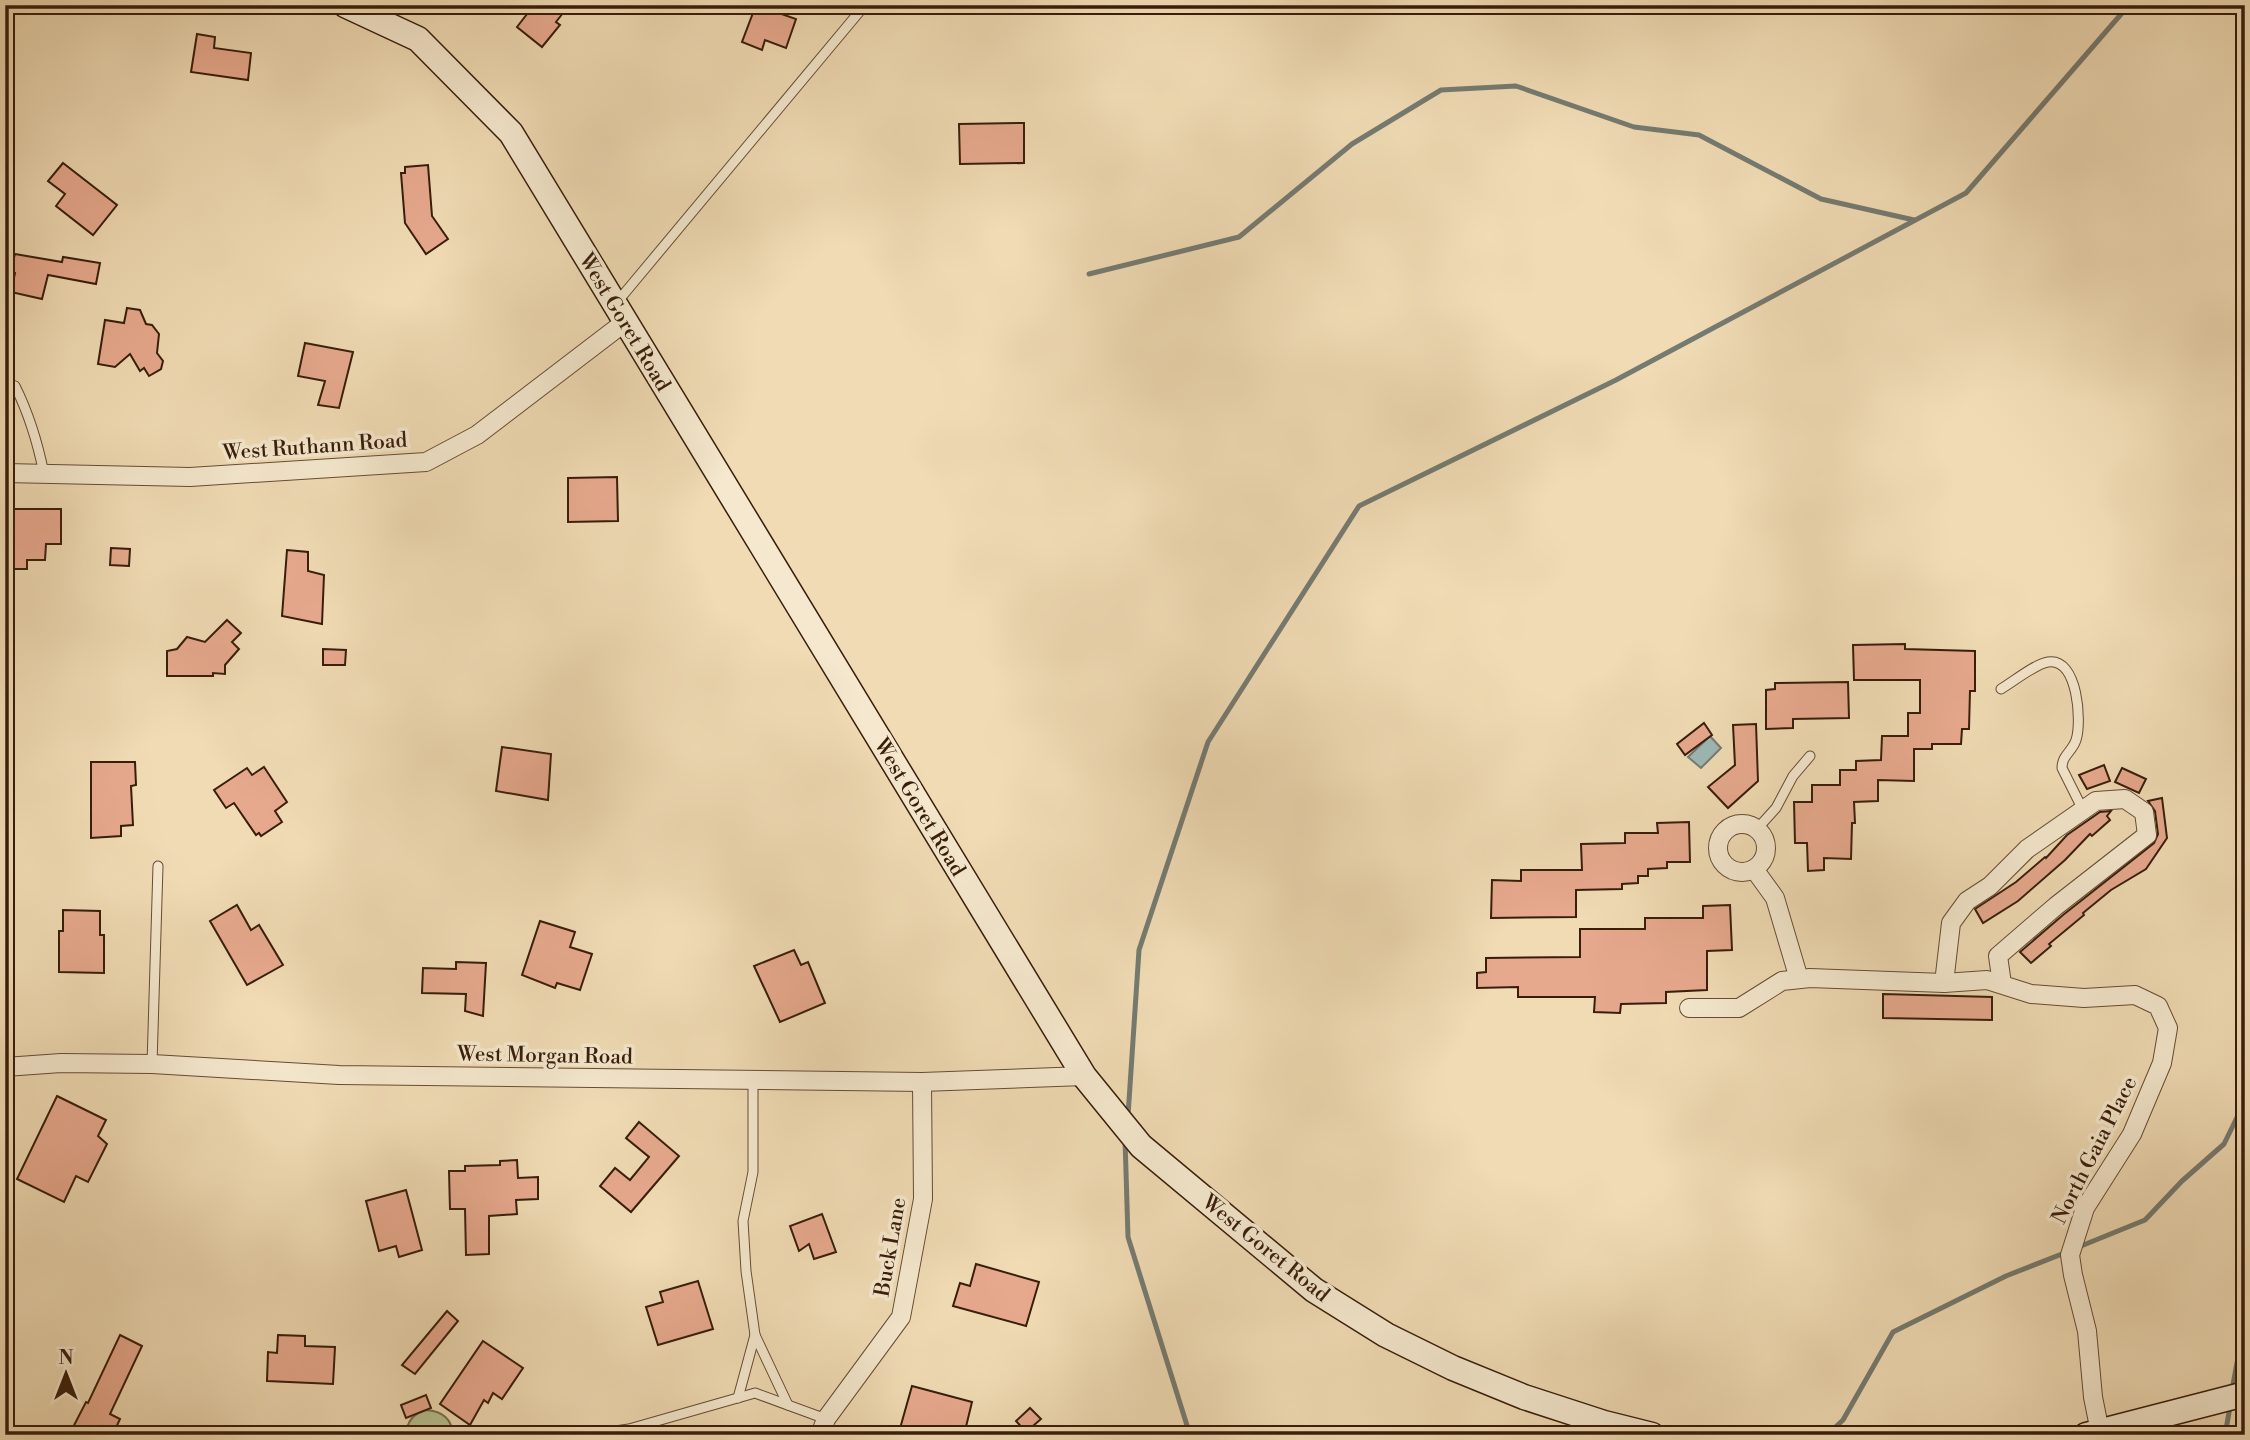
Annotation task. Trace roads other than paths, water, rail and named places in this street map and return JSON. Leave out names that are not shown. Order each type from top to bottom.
[{"type":"street","name":"West Goret Road","points":[[345,5],[418,39],[511,133],[1084,1076],[1141,1146],[1314,1290],[1386,1335],[1453,1368],[1524,1397],[1604,1423],[1652,1435]]},
{"type":"street","name":"West Ruthann Road","points":[[5,473],[190,477],[426,462],[477,435],[619,313]]},
{"type":"street","points":[[1944,984],[1951,923],[1967,901],[1990,886],[2027,849],[2096,802],[2126,799],[2144,812],[2147,835],[1997,956],[2002,984]]},
{"type":"street","points":[[1735,825],[1750,826],[1757,830],[1765,842],[1764,858],[1754,869],[1746,872],[1731,870],[1720,858],[1718,842],[1728,829],[1735,825]]},
{"type":"street","points":[[1754,869],[1775,898],[1800,979]]},
{"type":"street","name":"North Gaia Place","points":[[1689,1008],[1739,1008],[1782,981],[1800,979],[1944,984],[1987,980],[2031,994],[2084,998],[2135,995],[2158,1006],[2168,1028],[2162,1063],[2132,1134],[2085,1208],[2070,1255],[2087,1331],[2093,1397],[2093,1434]]},
{"type":"street","name":"West Morgan Road","points":[[5,1067],[61,1063],[152,1064],[338,1075],[922,1082],[1084,1076]]},
{"type":"street","name":"Buck Lane","points":[[823,1427],[901,1317],[923,1199],[922,1082]]},
{"type":"street","points":[[2093,1434],[2245,1394]]},
{"type":"lane","points":[[619,313],[865,5]]},
{"type":"lane","points":[[5,382],[15,386],[22,399],[38,444],[44,474]]},
{"type":"lane","points":[[2001,689],[2046,662],[2061,664],[2068,671],[2076,691],[2077,738],[2065,754],[2062,768],[2083,810]]},
{"type":"lane","points":[[1757,830],[1776,808],[1793,776],[1810,756]]},
{"type":"lane","points":[[152,1064],[158,866]]},
{"type":"lane","points":[[752,1080],[753,1172],[743,1221],[746,1271],[755,1335],[788,1405]]},
{"type":"lane","points":[[738,1398],[755,1335]]},
{"type":"lane","points":[[587,1435],[629,1429],[755,1393],[788,1405],[823,1427]]},
{"type":"water","points":[[1710,736],[1721,748],[1701,768],[1688,757]]},
{"type":"waterway","points":[[1128,1116],[1139,950],[1208,742],[1359,506],[1616,380],[1966,193],[2129,5]]},
{"type":"waterway","points":[[1089,274],[1239,237],[1352,144],[1441,90],[1516,86],[1634,127],[1699,135],[1821,199],[1914,220]]},
{"type":"waterway","points":[[2076,1248],[2145,1220],[2182,1181],[2224,1144],[2245,1101]]},
{"type":"waterway","points":[[1125,1139],[1128,1237],[1190,1435]]},
{"type":"waterway","points":[[1827,1435],[1843,1420],[1893,1332],[2006,1276],[2067,1252]]},
{"type":"waterway","points":[[2232,1390],[2245,1320]]},
{"type":"waterway","points":[[2225,1435],[2230,1407]]}]
